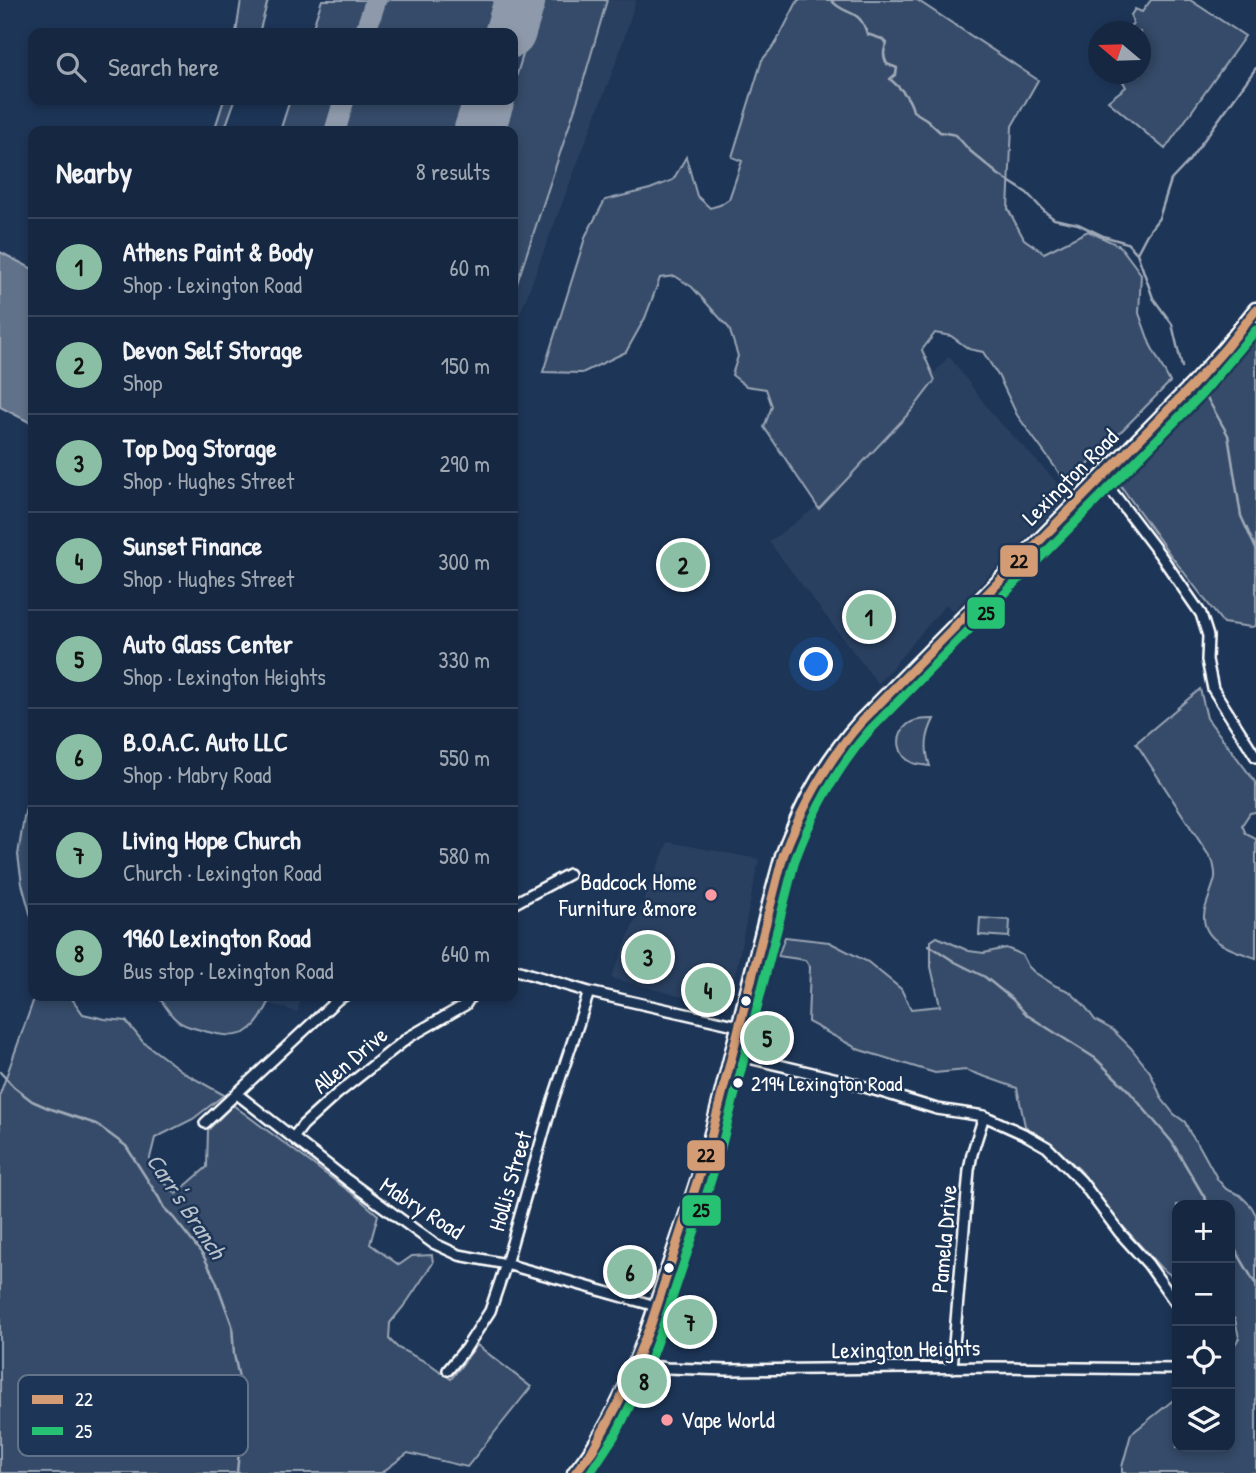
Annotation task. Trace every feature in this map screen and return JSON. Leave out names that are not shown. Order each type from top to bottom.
[{"type":"highway","name":"Lexington Road","points":[[575,1473],[616,1410],[656,1306],[708,1148],[783,856],[806,802],[830,760],[885,697],[1192,386],[1256,310]]},
{"type":"street","points":[[1101,477],[1201,614],[1208,636],[1207,660],[1213,689],[1256,757]]},
{"type":"street","points":[[518,901],[569,874]]},
{"type":"street","points":[[518,971],[589,992],[739,1026]]},
{"type":"street","name":"Hollis Street","points":[[448,1370],[488,1315],[506,1264],[553,1100],[589,992]]},
{"type":"street","points":[[205,1123],[336,1001]]},
{"type":"street","name":"Allen Drive","points":[[293,1138],[303,1125],[337,1094],[398,1045],[465,1006],[468,1001]]},
{"type":"street","points":[[732,1054],[842,1080],[929,1108],[984,1116],[1026,1135],[1047,1147],[1081,1181],[1172,1298]]},
{"type":"street","name":"Mabry Road","points":[[237,1094],[346,1180],[433,1243],[459,1255],[506,1264],[656,1306]]},
{"type":"street","name":"Pamela Drive","points":[[952,1368],[969,1170],[984,1116]]},
{"type":"street","name":"Lexington Heights","points":[[635,1364],[729,1370],[1172,1369]]},
{"type":"shaded area","points":[[241,0],[268,0],[260,28],[237,28]]},
{"type":"shaded area","points":[[322,0],[366,0],[357,28],[313,28]]},
{"type":"shaded area","points":[[352,0],[636,0],[618,57],[518,319],[518,126],[312,126],[318,105],[518,105],[518,28],[343,28]]},
{"type":"shaded area","points":[[385,0],[502,0],[494,28],[376,28]]},
{"type":"shaded area","points":[[540,0],[607,0],[579,96],[518,280],[518,126],[501,126],[507,105],[518,105],[518,71]]},
{"type":"shaded area","points":[[798,0],[917,0],[1038,80],[1012,126],[1008,209],[1024,239],[1044,253],[1088,231],[1120,246],[1141,274],[1139,313],[1150,344],[1170,382],[1068,485],[1017,415],[999,377],[983,352],[969,349],[951,336],[935,333],[922,350],[935,380],[912,410],[819,509],[764,427],[772,406],[766,389],[746,386],[732,375],[738,356],[729,328],[692,287],[675,276],[660,278],[645,318],[626,352],[582,373],[543,372],[586,235],[605,200],[650,189],[673,180],[686,157],[697,196],[710,208],[729,199],[742,161],[732,157],[762,60],[776,43]]},
{"type":"shaded area","points":[[1151,0],[1190,0],[1245,36],[1165,149],[1108,101],[1126,87],[1124,84],[1151,84],[1151,21],[1132,21],[1131,15],[1135,9],[1142,12]]},
{"type":"shaded area","points":[[222,105],[233,105],[226,126],[216,126]]},
{"type":"shaded area","points":[[288,105],[333,105],[327,126],[282,126]]},
{"type":"shaded area","points":[[352,105],[470,105],[463,126],[345,126]]},
{"type":"shaded area","points":[[0,252],[28,266],[28,421],[0,407]]},
{"type":"shaded area","points":[[1256,339],[1256,626],[1251,627],[1223,623],[1118,482]]},
{"type":"shaded area","points":[[949,356],[993,415],[1069,495],[953,611],[946,604],[878,684],[769,542],[828,498]]},
{"type":"shaded area","points":[[1200,689],[1207,718],[1256,783],[1256,812],[1250,813],[1242,825],[1246,834],[1256,839],[1256,958],[1222,945],[1209,933],[1204,916],[1215,878],[1213,862],[1136,743]]},
{"type":"shaded area","points":[[934,719],[927,742],[930,766],[913,763],[901,751],[900,735],[907,725],[913,722]]},
{"type":"shaded area","points":[[28,800],[28,906],[18,855]]},
{"type":"shaded area","points":[[668,842],[759,859],[728,1009],[611,978]]},
{"type":"shaded area","points":[[980,918],[1010,920],[1009,937],[979,935]]},
{"type":"shaded area","points":[[785,937],[829,942],[868,962],[901,989],[911,1009],[940,1006],[931,967],[931,941],[937,937],[969,951],[984,953],[1006,948],[1023,956],[1034,972],[1069,991],[1095,1020],[1113,1030],[1131,1048],[1150,1072],[1162,1099],[1174,1114],[1185,1122],[1218,1180],[1226,1189],[1240,1195],[1256,1215],[1256,1473],[1122,1473],[1131,1434],[1172,1401],[1172,1452],[1235,1452],[1235,1344],[1239,1338],[1235,1319],[1235,1200],[1172,1200],[1172,1276],[1160,1267],[1118,1221],[1080,1170],[1049,1142],[1025,1126],[1017,1088],[966,1070],[935,1073],[860,1050],[808,1022],[810,967],[805,960],[778,956]]},
{"type":"shaded area","points":[[33,1001],[74,1001],[83,1014],[126,1021],[143,1042],[186,1074],[224,1095],[193,1119],[155,1138],[148,1166],[176,1194],[207,1167],[208,1130],[233,1105],[378,1215],[370,1244],[399,1265],[412,1256],[432,1255],[433,1263],[390,1323],[389,1339],[398,1348],[430,1364],[451,1379],[477,1345],[531,1387],[467,1467],[408,1453],[381,1473],[0,1473],[0,1094]]},
{"type":"shaded area","points":[[261,1001],[300,1001],[297,1012]]},
{"type":"shaded area","points":[[269,1001],[254,1026],[239,1035],[218,1034],[184,1025],[172,1016],[162,1002]]},
{"type":"waterway","points":[[831,0],[856,16],[864,25],[867,34],[887,43],[884,54],[887,64],[897,68],[896,74],[890,79],[907,97],[913,111],[940,132],[956,135],[969,150],[999,175],[1027,193],[1054,219],[1078,224],[1103,236],[1127,243],[1137,253]]},
{"type":"waterway","points":[[1182,367],[1172,324],[1153,298],[1137,253],[1159,218],[1171,180],[1188,162],[1256,68]]},
{"type":"waterway","points":[[1206,396],[1228,435],[1241,516],[1256,549]]},
{"type":"waterway","points":[[929,945],[985,977],[1027,1015],[1095,1058],[1128,1090],[1172,1142],[1206,1200]]},
{"type":"waterway","name":"Carr's Branch","points":[[0,1072],[32,1101],[96,1124],[126,1146],[164,1208],[203,1255],[216,1281],[232,1325],[238,1375]]},
{"type":"waterway","points":[[1235,1249],[1256,1285]]},
{"type":"waterway","name":"Carr's Branch","points":[[237,1473],[239,1456]]},
{"type":"taxiway","points":[[367,28],[376,0]]},
{"type":"taxiway","points":[[336,126],[343,105]]},
{"type":"runway","points":[[512,28],[520,0]]},
{"type":"runway","points":[[481,126],[487,105]]},
{"type":"transit line","name":"22","points":[[575,1473],[592,1451],[619,1402],[651,1324],[709,1145],[783,856],[816,786],[861,722],[1192,386],[1256,310]]},
{"type":"transit line","name":"25","points":[[590,1473],[617,1432],[642,1381],[662,1328],[721,1148],[795,860],[826,792],[846,760],[870,730],[1201,395],[1256,330]]},
{"type":"place","name":"Devon Self Storage","points":[[683,565]]},
{"type":"place","name":"Athens Paint & Body","points":[[869,617]]},
{"type":"place","name":"Badcock Home Furniture &more","points":[[711,895]]},
{"type":"place","name":"Top Dog Storage","points":[[648,957]]},
{"type":"place","name":"Sunset Finance","points":[[708,990]]},
{"type":"place","name":"Auto Glass Center","points":[[767,1038]]},
{"type":"place","name":"2194 Lexington Road","points":[[738,1083]]},
{"type":"place","name":"B.O.A.C. Auto LLC","points":[[630,1272]]},
{"type":"place","name":"Living Hope Church","points":[[690,1322]]},
{"type":"place","name":"1960 Lexington Road","points":[[644,1381]]},
{"type":"place","name":"Vape World","points":[[667,1420]]}]
